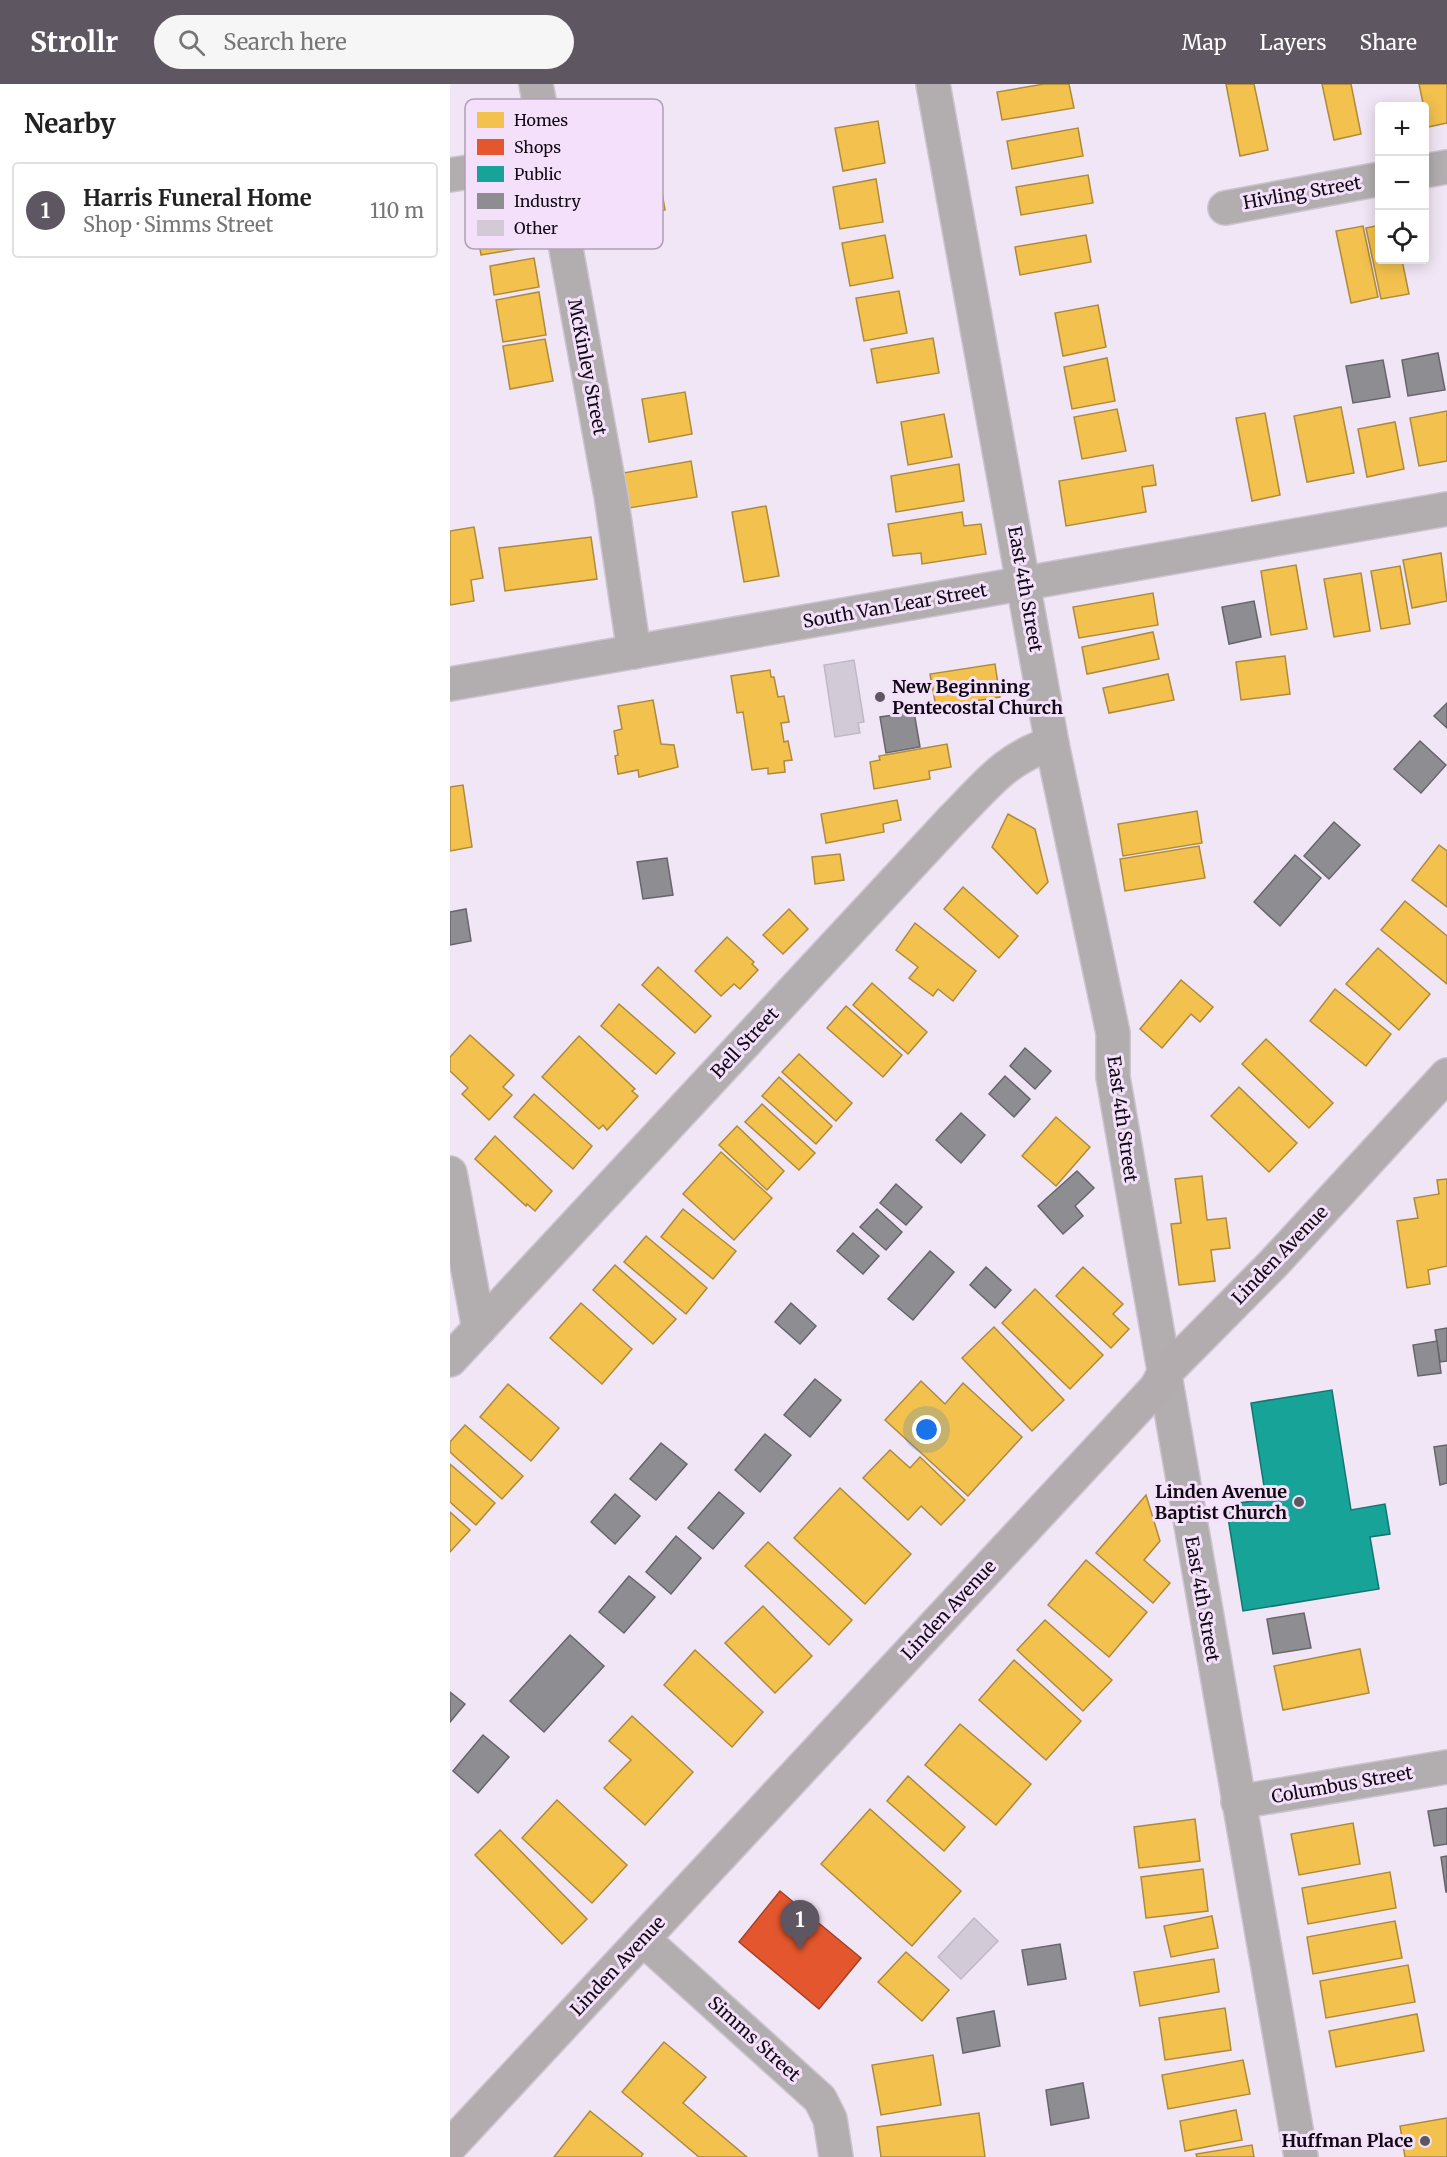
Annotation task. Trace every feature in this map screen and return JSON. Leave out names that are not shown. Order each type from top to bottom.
[{"type":"main road","name":"Linden Avenue","points":[[450,2146],[1156,1388],[1163,1375],[1273,1264],[1447,1075]]},
{"type":"street","name":"McKinley Street","points":[[536,84],[538,99]]},
{"type":"street","name":"East 4th Street","points":[[933,84],[1052,744],[1113,1033],[1113,1077],[1300,2157]]},
{"type":"street","points":[[1429,170],[1447,167]]},
{"type":"street","points":[[450,175],[465,173]]},
{"type":"street","name":"Hivling Street","points":[[1225,208],[1375,180]]},
{"type":"street","name":"McKinley Street","points":[[565,249],[611,496],[634,652]]},
{"type":"street","name":"South Van Lear Street","points":[[450,684],[1447,509]]},
{"type":"street","name":"Bell Street","points":[[450,1360],[952,820],[1010,762],[1030,750],[1052,744]]},
{"type":"street","points":[[450,1173],[479,1329]]},
{"type":"street","name":"Columbus Street","points":[[1238,1802],[1447,1767]]},
{"type":"street","name":"Simms Street","points":[[643,1939],[820,2099],[830,2119],[836,2157]]},
{"type":"building: Homes","points":[[1044,84],[1069,84],[1074,108],[1002,120],[997,92]]},
{"type":"building: Homes","points":[[1226,84],[1254,84],[1268,150],[1240,156]]},
{"type":"building: Homes","points":[[1322,84],[1351,84],[1361,134],[1334,140]]},
{"type":"building: Homes","points":[[1419,84],[1447,84],[1447,123],[1429,127],[1429,102],[1423,102]]},
{"type":"building: Homes","points":[[878,121],[885,163],[843,171],[835,128]]},
{"type":"building: Homes","points":[[1078,128],[1083,156],[1012,169],[1007,141]]},
{"type":"building: Homes","points":[[1088,175],[1093,203],[1021,215],[1016,187]]},
{"type":"building: Homes","points":[[876,179],[883,222],[840,229],[833,187]]},
{"type":"building: Homes","points":[[1363,226],[1378,297],[1351,303],[1336,231]]},
{"type":"building: Homes","points":[[1375,226],[1375,264],[1403,264],[1409,294],[1381,299],[1366,228]]},
{"type":"building: Homes","points":[[885,235],[893,278],[850,286],[842,243]]},
{"type":"building: Homes","points":[[1086,235],[1091,262],[1020,275],[1015,247]]},
{"type":"building: Homes","points":[[480,249],[518,249],[481,255]]},
{"type":"building: Homes","points":[[534,258],[539,287],[494,295],[490,266]]},
{"type":"building: Homes","points":[[899,291],[907,333],[864,341],[856,298]]},
{"type":"building: Homes","points":[[539,292],[546,335],[503,342],[496,300]]},
{"type":"building: Homes","points":[[1098,305],[1106,347],[1063,356],[1055,313]]},
{"type":"building: Homes","points":[[933,338],[939,373],[877,383],[871,349]]},
{"type":"building: Homes","points":[[545,339],[553,381],[510,389],[503,346]]},
{"type":"building: Homes","points":[[1107,358],[1115,401],[1072,409],[1064,367]]},
{"type":"building: Homes","points":[[685,392],[692,434],[649,442],[642,399]]},
{"type":"building: Homes","points":[[1341,407],[1354,473],[1307,482],[1294,416]]},
{"type":"building: Homes","points":[[1117,409],[1126,451],[1082,459],[1074,417]]},
{"type":"building: Homes","points":[[1447,411],[1447,461],[1419,466],[1410,418]]},
{"type":"building: Homes","points":[[1265,413],[1280,495],[1252,501],[1236,418]]},
{"type":"building: Homes","points":[[944,414],[952,457],[908,465],[901,422]]},
{"type":"building: Homes","points":[[1395,422],[1404,469],[1367,477],[1358,429]]},
{"type":"building: Homes","points":[[691,461],[697,497],[629,508],[623,473]]},
{"type":"building: Homes","points":[[959,464],[964,501],[896,512],[891,476]]},
{"type":"building: Homes","points":[[1153,465],[1156,485],[1142,487],[1146,512],[1066,526],[1059,481]]},
{"type":"building: Homes","points":[[766,506],[779,576],[744,582],[732,512]]},
{"type":"building: Homes","points":[[962,512],[964,526],[981,524],[986,554],[922,564],[921,553],[893,556],[888,524]]},
{"type":"building: Homes","points":[[474,527],[483,578],[471,580],[474,601],[450,605],[450,531]]},
{"type":"building: Homes","points":[[591,537],[597,579],[505,591],[499,548]]},
{"type":"building: Homes","points":[[1441,553],[1447,601],[1412,608],[1403,560]]},
{"type":"building: Homes","points":[[1296,565],[1307,629],[1271,635],[1261,571]]},
{"type":"building: Homes","points":[[1400,566],[1410,624],[1381,629],[1371,571]]},
{"type":"building: Homes","points":[[1361,573],[1370,631],[1334,637],[1324,579]]},
{"type":"building: Homes","points":[[1153,593],[1158,625],[1079,638],[1073,607]]},
{"type":"building: Homes","points":[[1153,632],[1159,659],[1087,674],[1082,647]]},
{"type":"building: Homes","points":[[1285,656],[1290,694],[1241,700],[1236,662]]},
{"type":"building: Homes","points":[[995,664],[1000,697],[936,707],[930,674]]},
{"type":"building: Homes","points":[[770,670],[771,677],[774,677],[778,697],[784,696],[789,722],[781,723],[784,742],[788,741],[792,760],[784,761],[785,772],[768,774],[768,768],[752,770],[743,712],[737,713],[731,676]]},
{"type":"building: Homes","points":[[1168,674],[1174,700],[1109,713],[1103,688]]},
{"type":"building: Homes","points":[[653,700],[661,744],[674,745],[678,767],[639,777],[638,770],[618,774],[614,731],[622,729],[618,706]]},
{"type":"building: Homes","points":[[947,744],[951,767],[929,771],[930,779],[874,789],[870,762],[880,760],[879,756]]},
{"type":"building: Homes","points":[[463,785],[472,847],[450,851],[450,787]]},
{"type":"building: Homes","points":[[897,800],[901,820],[883,824],[884,832],[826,843],[821,814]]},
{"type":"building: Homes","points":[[1197,811],[1202,843],[1123,856],[1118,824]]},
{"type":"building: Homes","points":[[1008,814],[1035,829],[1048,882],[1037,894],[992,847]]},
{"type":"building: Homes","points":[[1439,845],[1447,851],[1447,907],[1412,880]]},
{"type":"building: Homes","points":[[1199,846],[1205,878],[1125,891],[1120,859]]},
{"type":"building: Homes","points":[[840,854],[844,880],[815,884],[812,857]]},
{"type":"building: Homes","points":[[963,887],[1018,936],[999,958],[944,909]]},
{"type":"building: Homes","points":[[1405,901],[1447,936],[1447,984],[1381,930]]},
{"type":"building: Homes","points":[[789,909],[808,929],[783,954],[763,935]]},
{"type":"building: Homes","points":[[915,923],[976,971],[953,1001],[938,989],[933,996],[909,978],[918,967],[896,950]]},
{"type":"building: Homes","points":[[727,937],[754,962],[752,964],[758,970],[740,989],[734,984],[721,996],[695,971]]},
{"type":"building: Homes","points":[[1378,948],[1430,994],[1399,1030],[1346,984]]},
{"type":"building: Homes","points":[[658,967],[711,1016],[695,1033],[642,985]]},
{"type":"building: Homes","points":[[1181,980],[1213,1007],[1200,1022],[1191,1014],[1162,1048],[1140,1029]]},
{"type":"building: Homes","points":[[872,983],[927,1032],[908,1054],[853,1005]]},
{"type":"building: Homes","points":[[1335,989],[1391,1034],[1366,1066],[1310,1021]]},
{"type":"building: Homes","points":[[619,1004],[675,1053],[656,1074],[601,1026]]},
{"type":"building: Homes","points":[[846,1006],[902,1055],[883,1077],[827,1028]]},
{"type":"building: Homes","points":[[470,1035],[514,1075],[503,1087],[512,1095],[489,1120],[462,1094],[468,1088],[450,1071],[450,1057]]},
{"type":"building: Homes","points":[[579,1036],[635,1089],[632,1091],[638,1096],[607,1130],[603,1125],[599,1129],[542,1077]]},
{"type":"building: Homes","points":[[1266,1039],[1333,1103],[1309,1128],[1242,1064]]},
{"type":"building: Homes","points":[[799,1054],[852,1103],[836,1121],[782,1072]]},
{"type":"building: Homes","points":[[779,1077],[832,1126],[816,1144],[762,1096]]},
{"type":"building: Homes","points":[[1239,1087],[1297,1143],[1269,1172],[1211,1116]]},
{"type":"building: Homes","points":[[534,1094],[592,1146],[573,1169],[514,1117]]},
{"type":"building: Homes","points":[[762,1104],[815,1153],[799,1170],[745,1122]]},
{"type":"building: Homes","points":[[1056,1117],[1090,1147],[1056,1186],[1022,1156]]},
{"type":"building: Homes","points":[[737,1126],[784,1171],[767,1190],[719,1145]]},
{"type":"building: Homes","points":[[495,1136],[552,1191],[535,1211],[527,1204],[526,1206],[475,1159]]},
{"type":"building: Homes","points":[[721,1152],[772,1198],[734,1240],[683,1194]]},
{"type":"building: Homes","points":[[1202,1176],[1207,1220],[1226,1218],[1230,1248],[1211,1250],[1215,1281],[1179,1285],[1171,1224],[1181,1223],[1175,1179]]},
{"type":"building: Homes","points":[[1447,1179],[1447,1266],[1428,1270],[1430,1284],[1407,1288],[1397,1221],[1418,1218],[1414,1198],[1439,1194],[1437,1180]]},
{"type":"building: Homes","points":[[683,1209],[736,1251],[713,1279],[661,1237]]},
{"type":"building: Homes","points":[[646,1236],[707,1288],[686,1314],[624,1262]]},
{"type":"building: Homes","points":[[615,1265],[676,1319],[653,1344],[593,1290]]},
{"type":"building: Homes","points":[[1083,1267],[1123,1304],[1113,1314],[1129,1329],[1111,1348],[1056,1296]]},
{"type":"building: Homes","points":[[1035,1289],[1103,1355],[1070,1389],[1002,1323]]},
{"type":"building: Homes","points":[[581,1303],[632,1349],[602,1384],[550,1338]]},
{"type":"building: Homes","points":[[994,1327],[1064,1400],[1032,1431],[962,1358]]},
{"type":"building: Homes","points":[[921,1381],[945,1404],[963,1383],[1022,1437],[968,1496],[885,1420]]},
{"type":"building: Homes","points":[[508,1384],[559,1428],[531,1461],[480,1417]]},
{"type":"building: Homes","points":[[465,1425],[523,1476],[502,1499],[450,1452],[450,1442]]},
{"type":"building: Homes","points":[[890,1450],[910,1468],[920,1457],[965,1500],[941,1525],[921,1506],[908,1520],[863,1478]]},
{"type":"building: Homes","points":[[450,1464],[495,1503],[476,1525],[450,1502]]},
{"type":"building: Homes","points":[[840,1488],[911,1554],[865,1604],[794,1538]]},
{"type":"building: Homes","points":[[1146,1495],[1160,1541],[1144,1560],[1170,1583],[1153,1603],[1096,1553]]},
{"type":"building: Homes","points":[[450,1512],[470,1530],[450,1552]]},
{"type":"building: Homes","points":[[768,1542],[852,1620],[829,1645],[745,1566]]},
{"type":"building: Homes","points":[[1086,1560],[1147,1612],[1109,1657],[1048,1605]]},
{"type":"building: Homes","points":[[763,1606],[812,1656],[775,1693],[725,1643]]},
{"type":"building: Homes","points":[[1045,1620],[1112,1680],[1083,1711],[1017,1650]]},
{"type":"building: Homes","points":[[1360,1649],[1369,1693],[1283,1710],[1274,1666]]},
{"type":"building: Homes","points":[[695,1650],[763,1712],[732,1747],[664,1685]]},
{"type":"building: Homes","points":[[1014,1660],[1081,1721],[1046,1760],[979,1700]]},
{"type":"building: Homes","points":[[632,1716],[693,1772],[645,1825],[604,1788],[631,1760],[609,1741]]},
{"type":"building: Homes","points":[[960,1724],[1031,1784],[996,1825],[925,1765]]},
{"type":"building: Homes","points":[[908,1776],[965,1827],[944,1851],[887,1801]]},
{"type":"building: Homes","points":[[557,1800],[627,1865],[592,1903],[522,1838]]},
{"type":"building: Homes","points":[[870,1809],[961,1891],[912,1946],[821,1864]]},
{"type":"building: Homes","points":[[1195,1819],[1200,1861],[1139,1868],[1134,1827]]},
{"type":"building: Homes","points":[[1353,1823],[1360,1864],[1299,1875],[1291,1834]]},
{"type":"building: Homes","points":[[500,1830],[587,1919],[562,1944],[475,1855]]},
{"type":"building: Homes","points":[[1203,1869],[1208,1911],[1146,1918],[1141,1877]]},
{"type":"building: Homes","points":[[1390,1872],[1396,1908],[1308,1924],[1302,1888]]},
{"type":"building: Homes","points":[[1212,1916],[1218,1948],[1171,1957],[1164,1926]]},
{"type":"building: Homes","points":[[1395,1921],[1402,1958],[1313,1974],[1307,1937]]},
{"type":"building: Homes","points":[[906,1952],[949,1990],[922,2021],[878,1982]]},
{"type":"building: Homes","points":[[1214,1959],[1219,1992],[1140,2006],[1134,1972]]},
{"type":"building: Homes","points":[[1408,1965],[1415,2002],[1326,2018],[1320,1981]]},
{"type":"building: Homes","points":[[1225,2008],[1231,2050],[1165,2060],[1159,2018]]},
{"type":"building: Homes","points":[[1417,2014],[1424,2051],[1336,2067],[1329,2031]]},
{"type":"building: Homes","points":[[664,2042],[706,2077],[683,2103],[747,2157],[699,2157],[622,2092]]},
{"type":"building: Homes","points":[[933,2055],[941,2105],[881,2115],[872,2065]]},
{"type":"building: Homes","points":[[1243,2060],[1250,2094],[1168,2109],[1162,2075]]},
{"type":"building: Homes","points":[[1236,2110],[1242,2140],[1185,2151],[1180,2121]]},
{"type":"building: Homes","points":[[590,2111],[643,2154],[641,2157],[554,2157]]},
{"type":"building: Homes","points":[[979,2113],[985,2157],[881,2157],[877,2127]]},
{"type":"building: Homes","name":"Huffman Place","points":[[1447,2118],[1447,2157],[1405,2157],[1400,2126]]},
{"type":"building: Homes","points":[[1252,2145],[1254,2157],[1197,2157],[1196,2154]]},
{"type":"building: Shops","points":[[780,1891],[861,1958],[819,2009],[739,1942]]},
{"type":"building: Public","name":"Linden Avenue Baptist Church","points":[[1332,1390],[1351,1510],[1385,1504],[1390,1534],[1370,1537],[1379,1589],[1243,1611],[1226,1505],[1266,1499],[1251,1403]]},
{"type":"building: Industry","points":[[1438,353],[1445,390],[1408,396],[1402,360]]},
{"type":"building: Industry","points":[[1383,360],[1390,397],[1353,403],[1346,366]]},
{"type":"building: Industry","points":[[1254,601],[1261,637],[1229,644],[1222,607]]},
{"type":"building: Industry","points":[[1447,703],[1447,728],[1434,716]]},
{"type":"building: Industry","points":[[914,712],[920,747],[886,753],[880,717]]},
{"type":"building: Industry","points":[[1420,741],[1446,765],[1421,793],[1394,769]]},
{"type":"building: Industry","points":[[1334,822],[1360,845],[1329,879],[1304,856]]},
{"type":"building: Industry","points":[[1295,855],[1321,878],[1280,926],[1254,902]]},
{"type":"building: Industry","points":[[667,858],[673,895],[643,899],[637,862]]},
{"type":"building: Industry","points":[[466,909],[471,941],[450,945],[450,912]]},
{"type":"building: Industry","points":[[1025,1048],[1051,1071],[1035,1089],[1010,1066]]},
{"type":"building: Industry","points":[[1005,1076],[1030,1099],[1014,1117],[989,1094]]},
{"type":"building: Industry","points":[[961,1113],[985,1135],[961,1163],[936,1140]]},
{"type":"building: Industry","points":[[1077,1171],[1094,1188],[1075,1206],[1083,1216],[1063,1234],[1038,1206]]},
{"type":"building: Industry","points":[[896,1184],[922,1207],[906,1225],[880,1203]]},
{"type":"building: Industry","points":[[877,1209],[902,1232],[886,1250],[860,1227]]},
{"type":"building: Industry","points":[[853,1233],[879,1256],[863,1274],[837,1251]]},
{"type":"building: Industry","points":[[930,1251],[954,1272],[913,1320],[888,1299]]},
{"type":"building: Industry","points":[[986,1267],[1011,1290],[995,1308],[970,1285]]},
{"type":"building: Industry","points":[[791,1303],[816,1326],[800,1344],[775,1322]]},
{"type":"building: Industry","points":[[1447,1328],[1447,1361],[1440,1362],[1435,1330]]},
{"type":"building: Industry","points":[[1437,1341],[1441,1373],[1418,1376],[1413,1345]]},
{"type":"building: Industry","points":[[815,1379],[841,1400],[810,1437],[784,1415]]},
{"type":"building: Industry","points":[[765,1434],[791,1455],[760,1492],[735,1470]]},
{"type":"building: Industry","points":[[661,1443],[687,1464],[656,1500],[630,1479]]},
{"type":"building: Industry","points":[[1447,1445],[1447,1483],[1440,1485],[1434,1447]]},
{"type":"building: Industry","points":[[719,1492],[744,1513],[713,1549],[688,1528]]},
{"type":"building: Industry","points":[[615,1494],[640,1516],[615,1544],[591,1522]]},
{"type":"building: Industry","points":[[676,1536],[701,1558],[671,1594],[646,1572]]},
{"type":"building: Industry","points":[[629,1576],[655,1597],[624,1633],[599,1612]]},
{"type":"building: Industry","points":[[1304,1613],[1311,1648],[1273,1654],[1267,1619]]},
{"type":"building: Industry","points":[[570,1635],[604,1666],[544,1732],[510,1701]]},
{"type":"building: Industry","points":[[450,1692],[465,1704],[450,1722]]},
{"type":"building: Industry","points":[[483,1735],[509,1757],[478,1793],[453,1771]]},
{"type":"building: Industry","points":[[1447,1808],[1447,1844],[1434,1846],[1428,1811]]},
{"type":"building: Industry","points":[[1447,1856],[1447,1892],[1446,1892],[1441,1857]]},
{"type":"building: Industry","points":[[1060,1944],[1066,1979],[1028,1985],[1022,1950]]},
{"type":"building: Industry","points":[[994,2011],[1000,2046],[963,2053],[957,2018]]},
{"type":"building: Industry","points":[[1083,2083],[1089,2118],[1051,2125],[1046,2090]]},
{"type":"building: Other","points":[[854,660],[864,722],[858,723],[860,733],[835,737],[824,665]]},
{"type":"building: Other","points":[[974,1918],[998,1941],[961,1979],[938,1957]]},
{"type":"place","name":"New Beginning Pentecostal Church","points":[[880,697]]},
{"type":"place","name":"Linden Avenue Baptist Church","points":[[1299,1502]]},
{"type":"place","name":"Harris Funeral Home","points":[[800,1950]]},
{"type":"place","name":"Huffman Place","points":[[1425,2141]]}]
